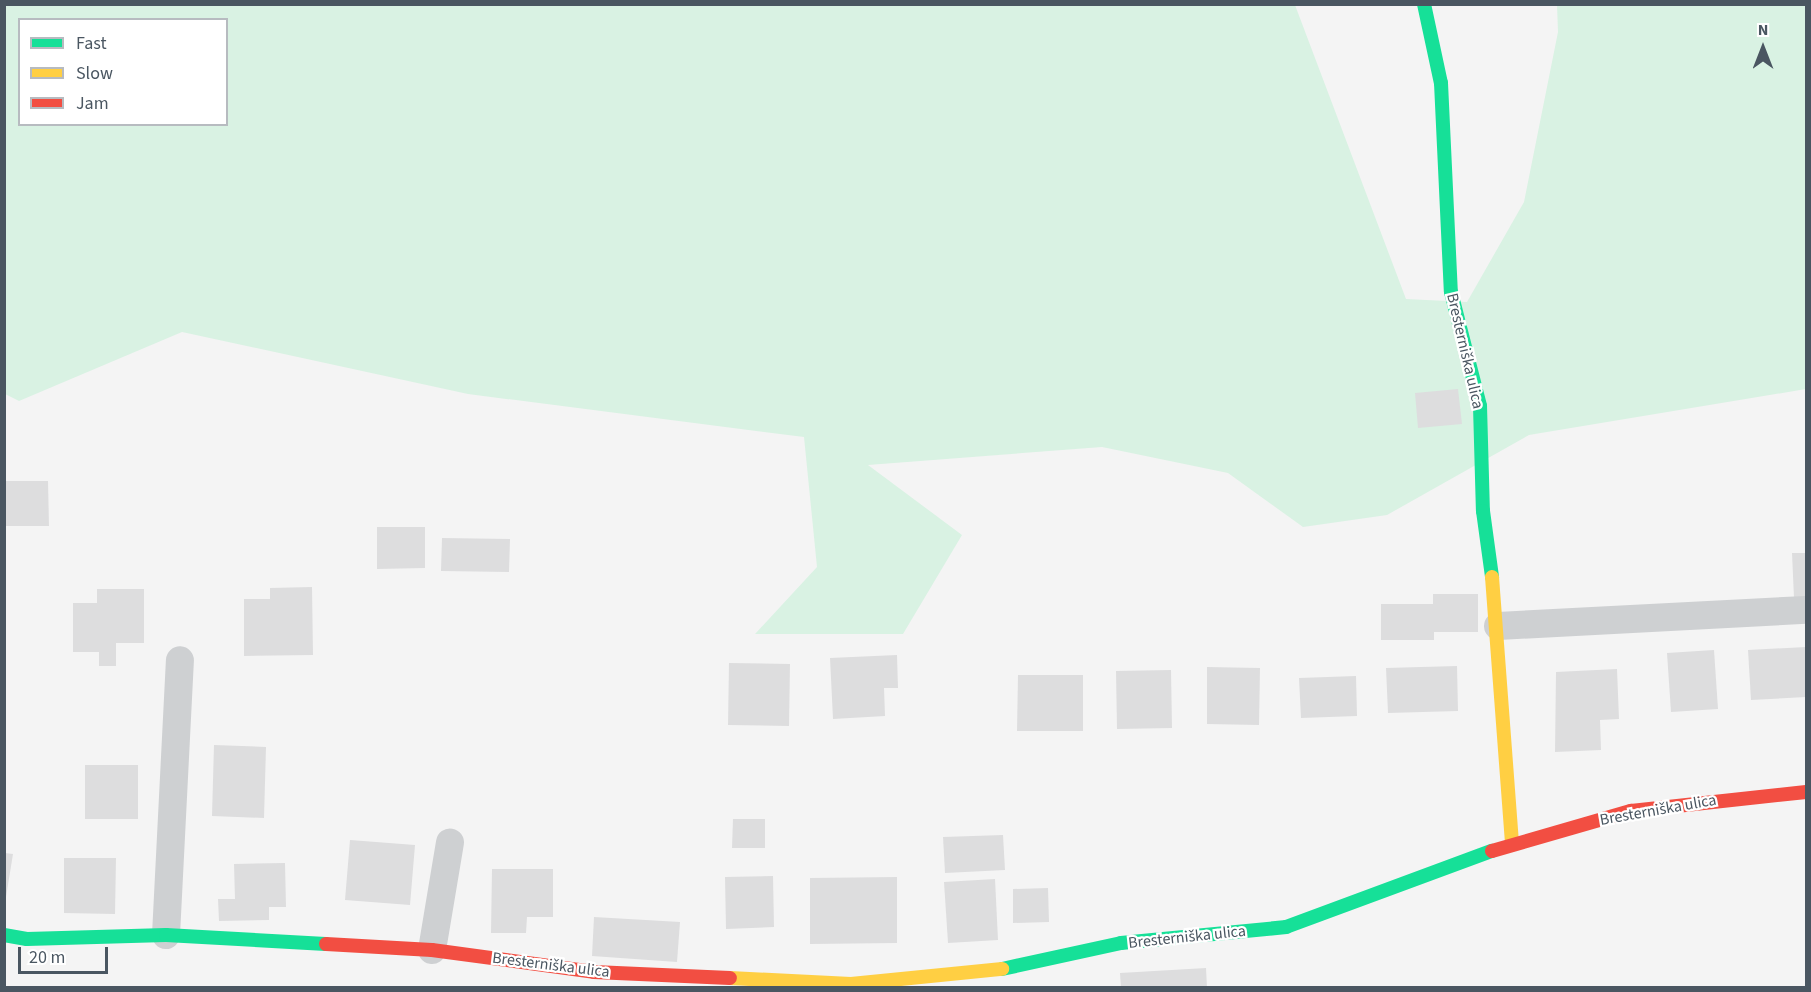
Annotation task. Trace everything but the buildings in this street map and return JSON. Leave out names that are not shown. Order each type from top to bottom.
[{"type":"street","name":"Bresterniška ulica","points":[[1424,4],[1441,82],[1451,292],[1480,406],[1483,512],[1498,626],[1512,844]]},
{"type":"street","points":[[1498,626],[1806,610]]},
{"type":"street","points":[[166,935],[180,660]]},
{"type":"street","name":"Bresterniška ulica","points":[[4,935],[27,939],[166,935],[432,950],[594,972],[850,986],[990,972],[1121,943],[1286,927],[1512,844],[1631,812],[1806,792]]},
{"type":"street","points":[[432,950],[450,842]]},
{"type":"green space","points":[[5,5],[1295,5],[1406,299],[1467,302],[1524,202],[1558,32],[1557,5],[1806,5],[1806,389],[1529,435],[1387,515],[1303,527],[1228,473],[1102,447],[868,465],[962,535],[903,634],[755,634],[817,567],[804,437],[468,394],[182,332],[19,401],[5,394]]},
{"type":"traffic: fast","points":[[1424,4],[1441,83],[1451,292],[1480,406],[1483,511],[1492,577]]},
{"type":"traffic: fast","points":[[1002,969],[1121,943],[1286,927],[1492,851]]},
{"type":"traffic: fast","points":[[4,935],[27,939],[166,935],[326,944]]},
{"type":"traffic: slow","points":[[1492,577],[1512,844]]},
{"type":"traffic: slow","points":[[730,978],[851,984],[1002,969]]},
{"type":"traffic: jam","points":[[1492,851],[1631,811],[1806,792]]},
{"type":"traffic: jam","points":[[326,944],[432,950],[594,972],[730,978]]}]
